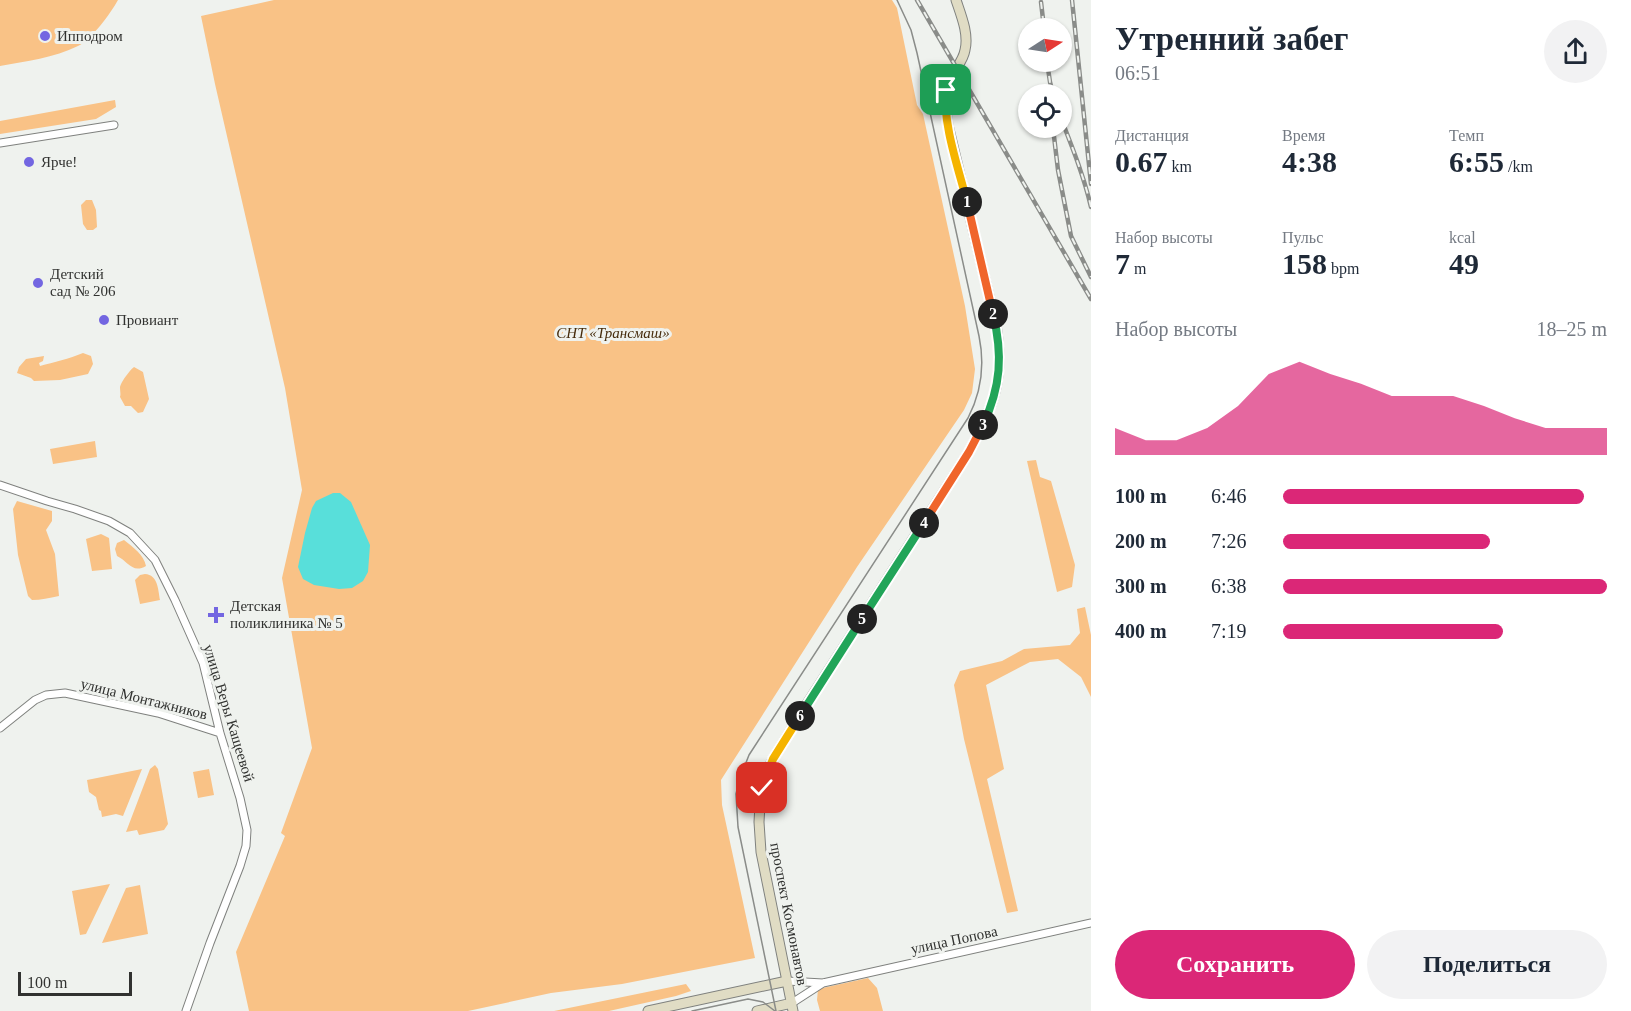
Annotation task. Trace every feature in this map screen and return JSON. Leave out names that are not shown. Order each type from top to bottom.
[{"type":"main road","name":"проспект Космонавтов","points":[[793,1007],[765,880],[759,838],[760,804],[767,771],[807,704],[969,452],[988,414],[999,379],[999,345],[996,325],[948,125],[945,102],[950,78],[963,59],[966,48],[966,37],[956,0]]},
{"type":"main road","name":"улица Попова","points":[[648,1011],[787,981]]},
{"type":"main road","name":"улица Попова","points":[[757,1011],[793,1007]]},
{"type":"street","points":[[0,143],[114,125]]},
{"type":"street","name":"улица Веры Кащеевой","points":[[0,485],[46,501],[75,508],[109,521],[130,533],[155,560],[176,600],[202,663],[245,815],[247,830],[246,846],[186,1011]]},
{"type":"street","name":"улица Монтажников","points":[[0,728],[35,700],[46,695],[65,693],[158,713],[220,733]]},
{"type":"street","name":"улица Попова","points":[[787,981],[823,984],[1091,923]]},
{"type":"street","name":"улица Попова","points":[[793,1007],[823,984]]},
{"type":"green space","name":"Ипподром","points":[[0,0],[118,0],[95,32],[78,46],[50,56],[0,66]]},
{"type":"green space","name":"СНТ «Трансмаш»","points":[[274,0],[892,0],[897,8],[917,105],[923,114],[965,306],[975,369],[972,393],[964,410],[857,567],[721,780],[722,805],[755,958],[622,984],[551,993],[468,1011],[249,1011],[236,952],[285,836],[281,833],[312,748],[282,578],[302,490],[285,388],[201,16]]},
{"type":"green space","points":[[115,100],[116,107],[96,119],[0,134],[0,121]]},
{"type":"green space","points":[[86,200],[92,200],[96,210],[97,227],[93,230],[87,230],[83,224],[81,205]]},
{"type":"green space","points":[[83,353],[91,356],[93,364],[88,374],[60,380],[34,381],[17,373],[26,359],[44,356],[43,361],[39,363],[40,366]]},
{"type":"green space","points":[[134,367],[143,372],[149,399],[143,412],[138,413],[131,406],[125,406],[120,397],[122,383]]},
{"type":"green space","points":[[95,441],[97,457],[53,464],[50,449]]},
{"type":"green space","points":[[1036,460],[1040,477],[1051,481],[1075,565],[1072,587],[1057,592],[1027,461]]},
{"type":"green space","points":[[17,501],[52,511],[52,521],[46,530],[55,554],[59,596],[32,600],[28,596],[18,555],[13,509]]},
{"type":"green space","points":[[101,534],[109,538],[112,569],[92,571],[86,539]]},
{"type":"green space","points":[[124,540],[141,555],[146,566],[134,568],[117,556],[115,549],[117,543]]},
{"type":"green space","points":[[145,574],[155,580],[160,600],[140,604],[135,580]]},
{"type":"green space","points":[[1085,607],[1091,635],[1091,697],[1081,677],[1058,659],[1030,662],[986,685],[1004,769],[987,779],[1018,911],[1007,913],[964,739],[954,685],[960,671],[1002,661],[1024,649],[1070,645],[1080,633],[1077,609]]},
{"type":"green space","points":[[155,765],[158,769],[168,824],[164,830],[139,835],[137,830],[126,832],[150,769]]},
{"type":"green space","points":[[142,769],[123,816],[116,814],[102,817],[96,797],[89,792],[87,780]]},
{"type":"green space","points":[[209,769],[214,795],[198,798],[193,772]]},
{"type":"green space","points":[[110,884],[86,934],[80,935],[72,891]]},
{"type":"green space","points":[[140,885],[148,934],[102,943],[126,888]]},
{"type":"green space","points":[[868,978],[877,988],[883,1011],[820,1011],[817,1000],[818,989]]},
{"type":"green space","points":[[686,984],[691,991],[609,1011],[554,1011]]},
{"type":"water","points":[[333,493],[340,493],[351,502],[370,545],[368,572],[363,581],[352,588],[339,589],[314,585],[303,579],[298,567],[312,508],[316,501]]},
{"type":"tram line","points":[[776,1011],[738,827],[736,794],[740,778],[749,755],[968,418],[981,378],[982,357],[979,336],[917,53],[911,30],[897,0]]},
{"type":"tram line","points":[[692,1011],[748,999],[763,1002],[775,1011]]},
{"type":"railway","points":[[917,0],[1091,299]]},
{"type":"railway","points":[[1072,0],[1091,184]]},
{"type":"railway","points":[[1041,2],[1043,18]]},
{"type":"railway","points":[[1048,72],[1050,84]]},
{"type":"railway","points":[[1054,138],[1071,236],[1091,277]]},
{"type":"railway","points":[[1068,138],[1091,207]]},
{"type":"place","name":"Ипподром","points":[[45,36]]},
{"type":"place","name":"Ярче!","points":[[29,162]]},
{"type":"place","name":"Детский сад № 206","points":[[38,283]]},
{"type":"place","name":"Провиант","points":[[104,320]]},
{"type":"place","name":"Детская поликлиника № 5","points":[[216,615]]},
{"type":"route","points":[[762,788],[767,771],[779,749],[969,452],[988,414],[999,379],[999,345],[996,325],[948,125],[946,90]]}]
